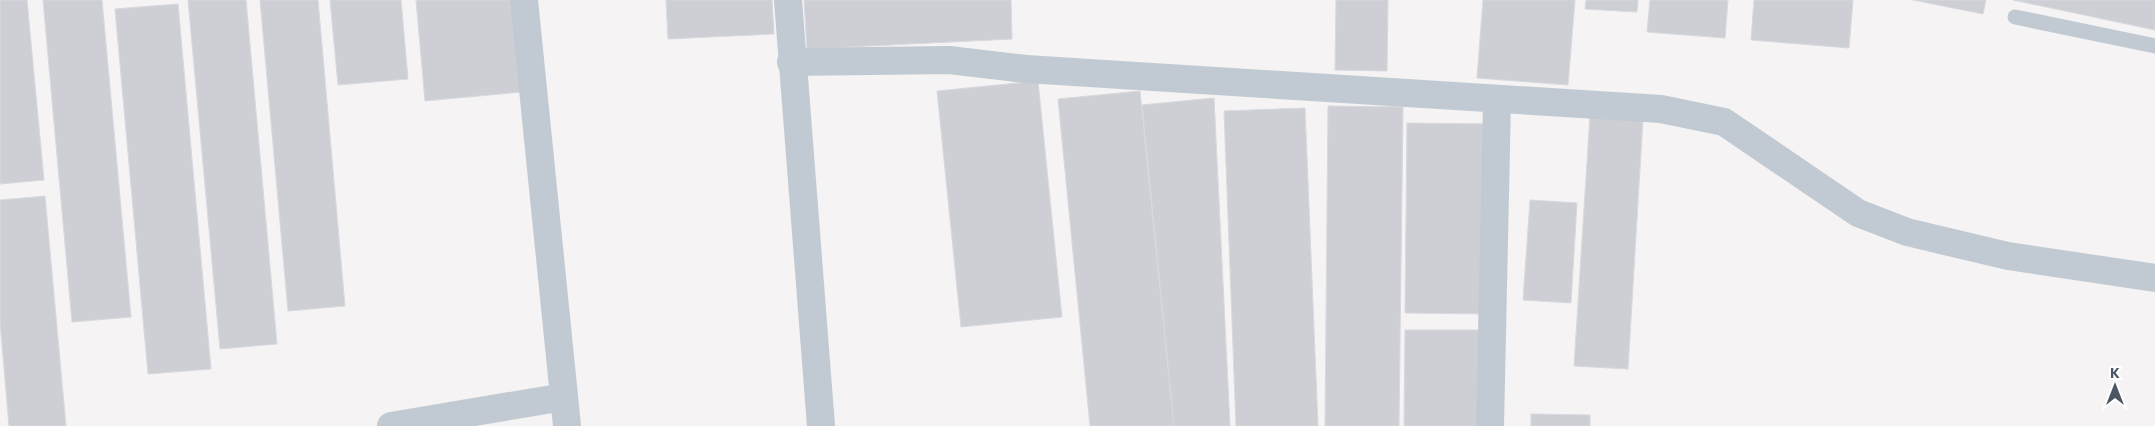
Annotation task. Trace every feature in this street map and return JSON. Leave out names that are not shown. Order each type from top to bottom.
[{"type":"street","points":[[524,0],[566,426]]},
{"type":"street","points":[[788,0],[791,62],[821,426]]},
{"type":"street","points":[[791,62],[949,60],[1026,69],[1661,109],[1724,122],[1858,214],[1907,232],[2008,256],[2155,278]]},
{"type":"street","points":[[1490,426],[1497,100]]},
{"type":"street","points":[[391,426],[564,396]]},
{"type":"lane","points":[[2014,17],[2155,46]]},
{"type":"building","points":[[0,0],[27,0],[44,180],[0,184]]},
{"type":"building","points":[[43,0],[102,0],[131,317],[72,322]]},
{"type":"building","points":[[188,0],[246,0],[277,344],[220,349]]},
{"type":"building","points":[[260,0],[318,0],[345,306],[288,311]]},
{"type":"building","points":[[330,0],[401,0],[408,79],[338,85]]},
{"type":"building","points":[[416,0],[514,0],[522,92],[425,101]]},
{"type":"building","points":[[666,0],[772,0],[774,34],[668,39]]},
{"type":"building","points":[[804,0],[1011,0],[1012,39],[807,49]]},
{"type":"building","points":[[1336,0],[1388,0],[1387,71],[1335,70]]},
{"type":"building","points":[[1483,0],[1575,0],[1568,85],[1477,78]]},
{"type":"building","points":[[1586,0],[1638,0],[1637,12],[1585,9]]},
{"type":"building","points":[[1650,0],[1728,0],[1725,38],[1647,32]]},
{"type":"building","points":[[1754,0],[1853,0],[1849,48],[1751,40]]},
{"type":"building","points":[[1913,0],[1986,0],[1983,14]]},
{"type":"building","points":[[2013,0],[2155,0],[2155,30]]},
{"type":"building","points":[[178,4],[211,369],[148,374],[115,9]]},
{"type":"building","points":[[1038,81],[1062,317],[961,327],[937,91]]},
{"type":"building","points":[[1140,91],[1174,426],[1090,426],[1058,99]]},
{"type":"building","points":[[1214,98],[1230,426],[1174,426],[1142,105]]},
{"type":"building","points":[[1328,106],[1403,107],[1399,426],[1325,426]]},
{"type":"building","points":[[1305,108],[1318,426],[1236,426],[1224,111]]},
{"type":"building","points":[[1590,115],[1643,119],[1628,369],[1574,366]]},
{"type":"building","points":[[1407,123],[1490,124],[1488,314],[1405,313]]},
{"type":"building","points":[[45,196],[66,426],[9,426],[0,322],[0,200]]},
{"type":"building","points":[[1530,200],[1577,203],[1571,303],[1523,300]]},
{"type":"building","points":[[1405,330],[1488,330],[1487,426],[1404,426]]},
{"type":"building","points":[[1531,414],[1590,415],[1590,426],[1531,426]]}]
